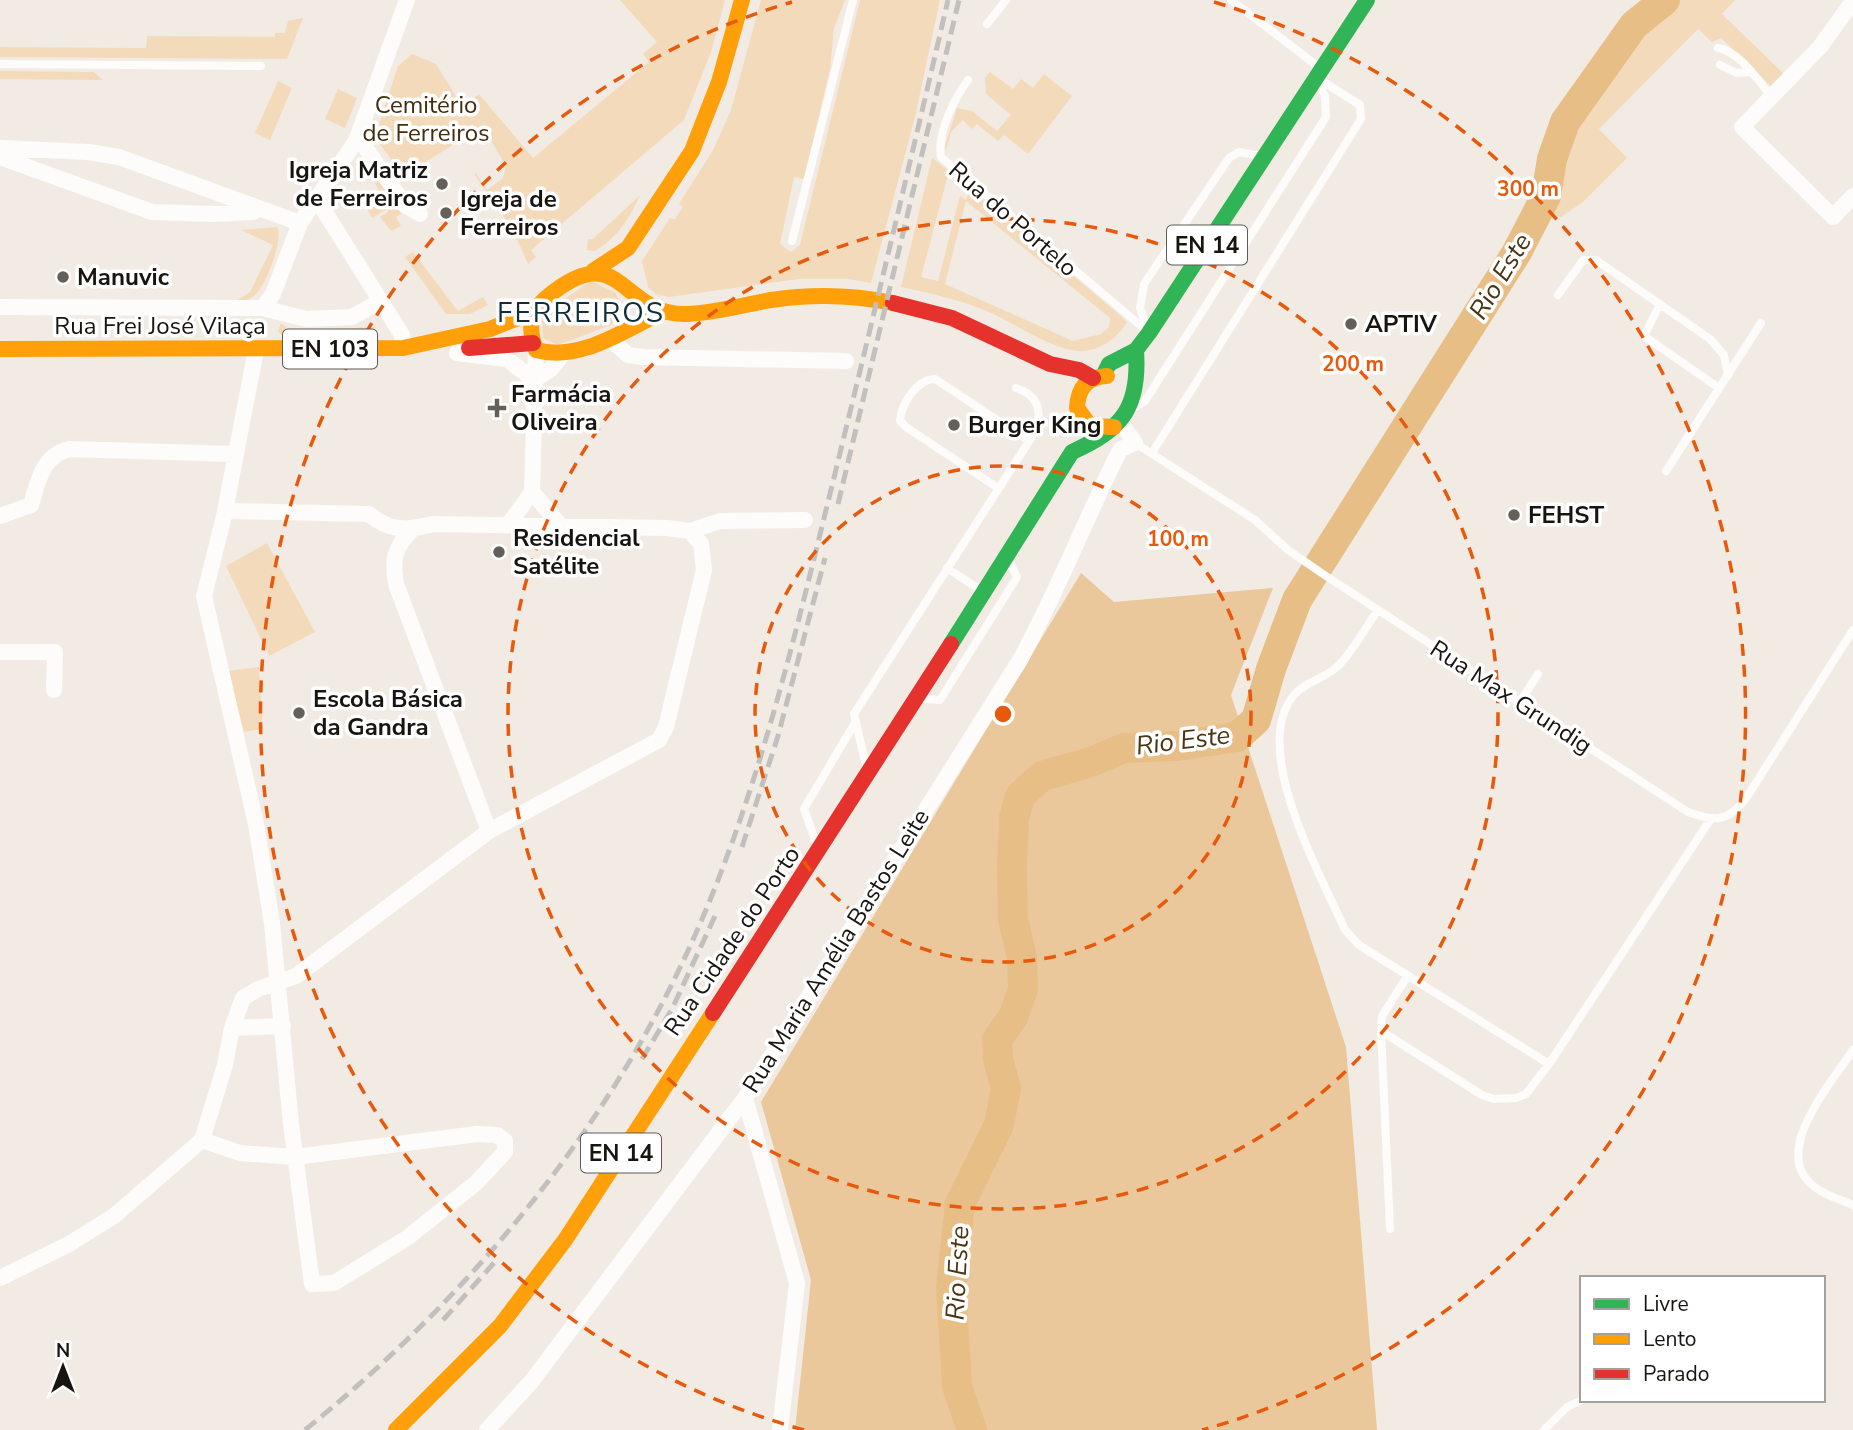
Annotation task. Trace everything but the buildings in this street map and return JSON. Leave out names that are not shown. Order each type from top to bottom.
[{"type":"main road","name":"EN 103","points":[[593,271],[628,248],[679,172],[703,128],[742,0]]},
{"type":"main road","name":"Rua Cidade do Porto","points":[[396,1430],[469,1359],[534,1284],[819,852],[984,592],[1074,427],[1082,386],[1098,377],[1115,359],[1136,350],[1149,333],[1367,0]]},
{"type":"main road","name":"EN 103","points":[[626,329],[632,317],[627,289],[628,248]]},
{"type":"main road","points":[[593,271],[607,272],[661,313]]},
{"type":"main road","name":"Rua Frei José Vilaça","points":[[0,349],[403,348],[490,329],[534,312],[565,284],[582,273],[593,271]]},
{"type":"main road","name":"Rua Frei José Vilaça","points":[[403,348],[416,354],[457,354],[468,348],[494,343],[535,346],[552,355],[563,354],[611,340],[626,329],[661,313],[699,313],[788,298],[863,299],[923,309],[964,321],[1003,338],[1048,363],[1073,366],[1098,377]]},
{"type":"main road","points":[[534,312],[528,331],[535,346]]},
{"type":"main road","points":[[1048,363],[1074,427],[1090,426],[1097,429],[1123,416],[1138,376],[1136,350]]},
{"type":"main road","points":[[1098,377],[1122,383],[1123,416]]},
{"type":"main road","name":"Rua Cidade do Porto","points":[[1074,427],[1123,416]]},
{"type":"street","points":[[263,308],[273,294],[300,223],[356,141],[407,0]]},
{"type":"street","points":[[1853,1],[1820,47],[1742,127],[1833,217],[1853,196]]},
{"type":"street","points":[[365,147],[405,205],[420,214]]},
{"type":"street","points":[[0,148],[88,152],[119,157],[300,223]]},
{"type":"street","points":[[0,157],[152,212],[213,214],[263,211]]},
{"type":"street","points":[[316,198],[402,335],[403,348]]},
{"type":"street","points":[[0,307],[263,308],[306,319],[335,318],[361,313],[379,302]]},
{"type":"street","points":[[611,340],[628,355],[643,357],[846,361]]},
{"type":"street","points":[[508,524],[532,492],[535,346]]},
{"type":"street","points":[[202,1140],[240,1153],[295,1157],[478,1134],[497,1135],[505,1141],[505,1152],[476,1184],[407,1238],[334,1283],[312,1284],[295,1157],[280,982],[256,824],[204,596],[256,350]]},
{"type":"street","points":[[457,354],[507,359],[534,380]]},
{"type":"street","points":[[534,380],[551,369],[563,354]]},
{"type":"street","name":"Rua Max Grundig","points":[[1123,416],[1135,443]]},
{"type":"street","name":"Rua Maria Amélia Bastos Leite","points":[[487,1430],[531,1382],[745,1098],[1020,660],[1048,608],[1066,561],[1116,458],[1121,449],[1135,443]]},
{"type":"street","points":[[0,516],[31,505],[41,470],[59,452],[69,449],[234,454]]},
{"type":"street","points":[[532,492],[560,525]]},
{"type":"street","points":[[233,511],[369,514],[381,525],[412,530],[432,524],[508,524],[690,531],[720,521],[806,520]]},
{"type":"street","points":[[412,530],[399,542],[394,555],[396,584],[489,831]]},
{"type":"street","points":[[0,1278],[69,1244],[114,1216],[202,1140],[225,1066],[232,1028],[243,998],[296,976],[489,831],[659,740],[666,727],[704,570],[701,544],[690,531]]},
{"type":"street","points":[[0,652],[55,652],[54,690]]},
{"type":"street","points":[[232,1028],[283,1026]]},
{"type":"street","points":[[745,1098],[797,1283],[779,1430]]},
{"type":"lane","points":[[792,241],[853,0]]},
{"type":"lane","points":[[987,24],[1006,0]]},
{"type":"lane","points":[[1152,453],[1361,119],[1360,105],[1231,0]]},
{"type":"lane","points":[[1718,48],[1727,50],[1772,97]]},
{"type":"lane","points":[[0,64],[261,66]]},
{"type":"lane","points":[[1720,65],[1737,73],[1750,72]]},
{"type":"lane","points":[[1123,416],[1145,401],[1326,117],[1325,96],[1319,74]]},
{"type":"lane","name":"Rua do Portelo","points":[[968,80],[952,107],[940,149],[941,157],[1149,333]]},
{"type":"lane","points":[[1149,333],[1140,308],[1143,284],[1229,158],[1239,152],[1264,157]]},
{"type":"lane","points":[[1559,295],[1579,264],[1590,259],[1660,304],[1718,347],[1728,363],[1727,376]]},
{"type":"lane","points":[[1660,304],[1644,332],[1646,339],[1719,388]]},
{"type":"lane","points":[[1666,471],[1760,323]]},
{"type":"lane","points":[[998,488],[906,427],[900,421],[901,411],[919,384],[926,379],[935,379],[1029,441]]},
{"type":"lane","points":[[868,776],[854,714],[1029,441],[1040,418],[1038,405],[1027,392],[1016,388]]},
{"type":"lane","name":"Rua Max Grundig","points":[[1135,443],[1255,520],[1326,576],[1688,813],[1710,820]]},
{"type":"lane","points":[[916,699],[940,700],[1017,577],[1006,555]]},
{"type":"lane","points":[[947,568],[984,592]]},
{"type":"lane","points":[[1378,610],[1338,666],[1304,684],[1292,697],[1283,714],[1279,748],[1285,784],[1345,930],[1359,945],[1549,1064]]},
{"type":"lane","points":[[1381,1031],[1482,1095],[1494,1099],[1516,1098],[1526,1094],[1549,1064],[1710,820],[1731,816],[1745,800],[1853,630]]},
{"type":"lane","points":[[1520,702],[1538,674]]},
{"type":"lane","points":[[819,852],[804,809],[856,721]]},
{"type":"lane","points":[[1391,1228],[1381,1031],[1382,1016],[1407,977]]},
{"type":"lane","points":[[1853,1050],[1804,1126],[1798,1155],[1810,1183],[1853,1205]]},
{"type":"lane","points":[[1544,1430],[1567,1407],[1580,1401]]},
{"type":"green space","name":"Cemitério de Ferreiros","points":[[620,0],[725,0],[711,52],[684,120],[531,250],[536,257],[528,264],[513,230],[474,174],[476,173],[487,190],[503,178],[506,166],[488,135],[477,130],[403,176],[375,137],[398,66],[412,54],[436,64],[462,106],[479,94],[533,158],[649,62],[643,54],[657,42]]},
{"type":"green space","points":[[761,0],[845,0],[834,28],[830,69],[804,179],[794,177],[780,244],[791,252],[800,245],[860,0],[940,0],[915,117],[871,283],[848,279],[799,279],[669,297],[656,294],[648,287],[642,261],[670,218],[675,219],[683,207],[679,204],[713,150],[731,110]]},
{"type":"green space","points":[[1680,0],[1735,0],[1722,14],[1784,74],[1771,86],[1721,38],[1712,42],[1698,29],[1599,129],[1627,158],[1583,202],[1561,217],[1548,213],[1557,190],[1559,156],[1582,104],[1633,38],[1649,22]]},
{"type":"green space","points":[[303,18],[287,59],[0,57],[0,47],[146,48],[147,36],[275,37],[275,33],[285,33],[288,21]]},
{"type":"green space","points":[[0,71],[94,72],[103,80],[0,79]]},
{"type":"green space","points":[[990,72],[1013,89],[1021,79],[1033,88],[1044,74],[1072,96],[1028,154],[1004,135],[998,141],[977,124],[972,129],[963,120],[951,132],[946,151],[945,146],[957,108],[972,111],[997,131],[1011,115],[986,94],[985,78]]},
{"type":"green space","points":[[278,81],[292,88],[270,140],[255,133]]},
{"type":"green space","points":[[338,89],[357,98],[345,128],[325,119]]},
{"type":"green space","points":[[932,158],[949,171],[921,277],[938,281],[960,196],[966,200],[970,189],[1127,322],[1114,338],[1103,345],[1090,350],[1072,350],[1059,347],[974,306],[901,287]],"holes":[[[966,201],[1110,318],[1109,327],[1101,334],[1073,341],[945,284]]]},
{"type":"green space","points":[[372,166],[401,214],[396,217],[401,226],[391,231],[380,217],[388,212],[387,209],[372,218],[363,202],[380,192],[367,169]]},
{"type":"green space","points":[[640,195],[616,234],[595,251],[587,250],[588,239],[593,239]]},
{"type":"green space","points":[[277,227],[279,233],[276,251],[264,282],[253,297],[233,303],[250,292],[273,245],[241,230]]},
{"type":"green space","points":[[413,252],[458,311],[483,297],[488,305],[470,314],[446,314],[405,257]]},
{"type":"green space","points":[[591,281],[616,293],[619,310],[611,325],[558,345],[543,338],[542,314]]},
{"type":"green space","points":[[281,323],[290,331],[375,327],[374,331],[363,336],[283,336],[278,331]]},
{"type":"green space","points":[[267,543],[315,632],[269,656],[226,566]]},
{"type":"green space","points":[[259,667],[263,729],[244,732],[228,671]]},
{"type":"shaded area","points":[[1081,573],[1114,602],[1273,588],[1231,695],[1346,1047],[1377,1430],[795,1430],[811,1280],[761,1102]]},
{"type":"waterway","name":"Rio Este","points":[[972,1430],[957,1386],[951,1287],[960,1204],[999,1125],[1006,1088],[998,1059],[997,1040],[1013,1017],[1023,989],[1022,957],[1013,919],[1012,867],[1014,818],[1020,796],[1042,776],[1091,762],[1124,748],[1177,746],[1237,737],[1256,720],[1271,669],[1297,600],[1517,252],[1546,196],[1552,159],[1565,122],[1634,25],[1665,0]]},
{"type":"railway","points":[[305,1430],[415,1332],[466,1279],[560,1166],[602,1106],[640,1043],[675,978],[701,921],[745,804],[782,684],[948,0]]},
{"type":"railway","points":[[838,504],[959,0]]},
{"type":"railway","points":[[742,847],[778,736],[825,558]]},
{"type":"railway","points":[[642,1059],[672,1009],[715,916]]},
{"type":"railway","points":[[443,1320],[494,1263]]},
{"type":"traffic: fast","points":[[1103,376],[1109,364],[1136,350],[1149,333],[1367,0]]},
{"type":"traffic: fast","points":[[951,644],[1072,452],[1104,434],[1125,414],[1135,387],[1136,350]]},
{"type":"traffic: slow","points":[[593,271],[628,248],[692,151],[719,82],[742,0]]},
{"type":"traffic: slow","points":[[661,313],[600,343],[569,352],[536,350],[532,335],[533,316],[540,304],[571,280],[591,274],[606,275],[647,303],[665,311],[687,314],[801,297],[848,297],[893,303]]},
{"type":"traffic: slow","points":[[0,349],[403,348],[490,329],[533,312]]},
{"type":"traffic: slow","points":[[1107,376],[1089,381],[1085,385],[1079,395],[1077,408],[1090,426],[1114,427]]},
{"type":"traffic: slow","points":[[396,1430],[500,1326],[565,1240],[713,1013]]},
{"type":"traffic: jam","points":[[893,303],[952,318],[1050,364],[1079,370],[1093,378]]},
{"type":"traffic: jam","points":[[469,348],[533,343]]},
{"type":"traffic: jam","points":[[713,1013],[951,644]]},
{"type":"place","name":"Igreja Matriz de Ferreiros","points":[[442,184]]},
{"type":"place","name":"Igreja de Ferreiros","points":[[446,213]]},
{"type":"place","name":"Manuvic","points":[[63,277]]},
{"type":"place","name":"APTIV","points":[[1351,324]]},
{"type":"place","name":"Farmácia Oliveira","points":[[497,408]]},
{"type":"place","name":"Burger King","points":[[954,425]]},
{"type":"place","name":"FEHST","points":[[1514,515]]},
{"type":"place","name":"Residencial Satélite","points":[[499,552]]},
{"type":"place","name":"Escola Básica da Gandra","points":[[299,713]]},
{"type":"district","name":"FERREIROS","points":[[581,312]]}]
